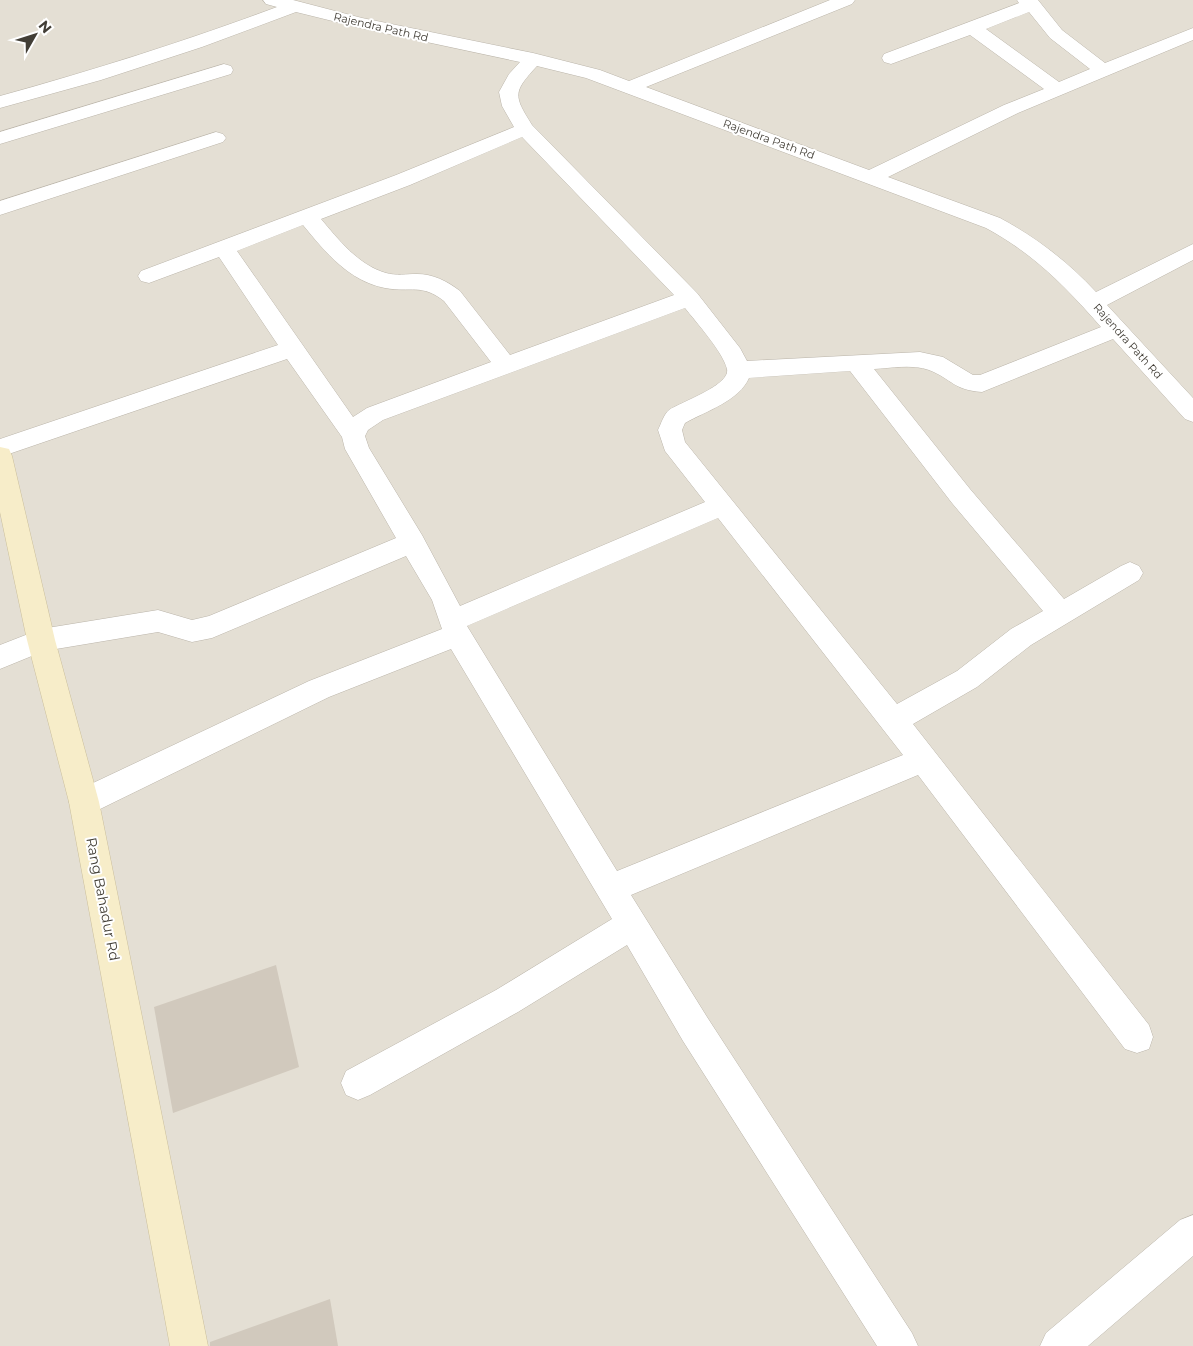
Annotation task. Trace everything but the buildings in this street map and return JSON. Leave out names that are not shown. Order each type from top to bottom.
[{"type":"street","name":"Rajendra Path Rd","points":[[272,0],[361,23],[533,59],[593,74],[993,222],[1023,238],[1050,260],[1093,303],[1193,413]]},
{"type":"street","points":[[630,87],[817,4],[846,0]]},
{"type":"street","points":[[891,58],[972,28],[1029,2],[1037,7],[1049,28],[1104,71]]},
{"type":"street","points":[[0,102],[94,76],[196,44],[295,6]]},
{"type":"street","points":[[972,28],[1058,90]]},
{"type":"street","points":[[872,177],[1011,109],[1193,33]]},
{"type":"street","points":[[533,59],[509,86],[507,96],[525,129],[689,298],[727,348],[739,370],[737,379],[726,390],[676,417],[670,430],[674,445],[893,721],[1137,1037]]},
{"type":"street","points":[[0,138],[224,70]]},
{"type":"street","points":[[149,276],[403,180],[525,129]]},
{"type":"street","points":[[0,208],[216,138]]},
{"type":"street","points":[[307,216],[333,247],[366,272],[384,280],[416,280],[444,288],[506,366]]},
{"type":"street","points":[[223,247],[353,435],[357,449],[444,598],[455,628],[631,925],[694,1029],[899,1346]]},
{"type":"street","points":[[1093,303],[1193,251]]},
{"type":"street","points":[[353,435],[360,424],[375,414],[689,298]]},
{"type":"street","points":[[739,370],[920,360],[935,363],[968,383],[982,384],[1117,329]]},
{"type":"street","points":[[0,448],[292,349]]},
{"type":"street","points":[[856,363],[961,496],[1061,614]]},
{"type":"street","name":"Rang Bahadur Rd","points":[[0,456],[41,640],[84,802],[189,1346]]},
{"type":"street","points":[[84,802],[318,689],[722,505]]},
{"type":"street","points":[[0,657],[41,640],[158,621],[192,631],[212,627],[413,542]]},
{"type":"street","points":[[893,721],[967,679],[1021,637],[1130,573]]},
{"type":"street","points":[[610,889],[697,851],[786,818],[923,760]]},
{"type":"street","points":[[358,1083],[507,1001],[631,925]]},
{"type":"street","points":[[1059,1346],[1193,1233]]},
{"type":"shaded area","points":[[0,0],[1193,0],[1193,1346],[0,1346]]}]
